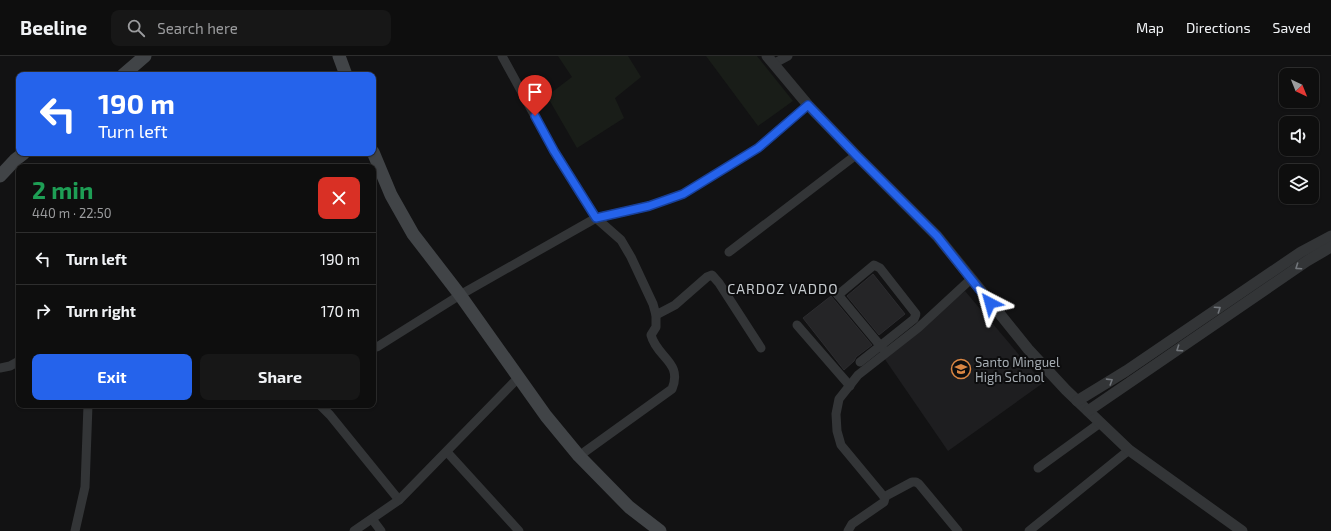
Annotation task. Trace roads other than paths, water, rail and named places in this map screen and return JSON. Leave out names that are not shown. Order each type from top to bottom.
[{"type":"main road","points":[[126,72],[145,56]]},
{"type":"main road","points":[[339,56],[345,72]]},
{"type":"main road","points":[[375,156],[391,195],[413,234],[460,295],[546,416],[579,456],[629,506],[660,531]]},
{"type":"main road","points":[[0,176],[20,160]]},
{"type":"street","points":[[502,56],[554,151],[596,218],[621,240],[631,257],[653,304],[656,316],[656,327],[651,335],[653,343],[676,373],[676,382],[672,389],[579,456]]},
{"type":"street","points":[[788,56],[770,60],[808,105],[937,236],[1028,349],[1077,401],[1130,450],[1242,531]]},
{"type":"street","points":[[376,347],[460,295],[596,218],[649,206],[683,194],[758,148],[808,105]]},
{"type":"street","points":[[729,252],[856,155]]},
{"type":"street","points":[[1077,401],[1126,371],[1301,252],[1331,236]]},
{"type":"street","points":[[1088,411],[1307,261],[1331,247]]},
{"type":"street","points":[[860,362],[880,346],[914,319],[916,314],[880,268],[874,265],[836,293],[880,346],[886,353]]},
{"type":"street","points":[[656,316],[675,304],[707,277],[712,275],[719,283],[761,348]]},
{"type":"street","points":[[848,531],[852,524],[885,500],[841,445],[837,430],[836,414],[839,399],[858,375],[918,328],[971,279]]},
{"type":"street","points":[[797,325],[850,386]]},
{"type":"street","points":[[0,368],[10,366],[16,363]]},
{"type":"street","points":[[354,531],[399,500],[519,377]]},
{"type":"street","points":[[75,531],[85,487],[88,408]]},
{"type":"street","points":[[323,408],[399,500]]},
{"type":"street","points":[[1038,468],[1100,423]]},
{"type":"street","points":[[1029,531],[1130,450]]},
{"type":"street","points":[[447,452],[519,531]]},
{"type":"street","points":[[884,497],[912,482],[916,482],[920,484],[958,531]]},
{"type":"street","points":[[372,519],[381,531]]},
{"type":"place","name":"Santo Minguel High School","points":[[961,369]]},
{"type":"district","name":"CARDOZ VADDO","points":[[783,288]]}]
